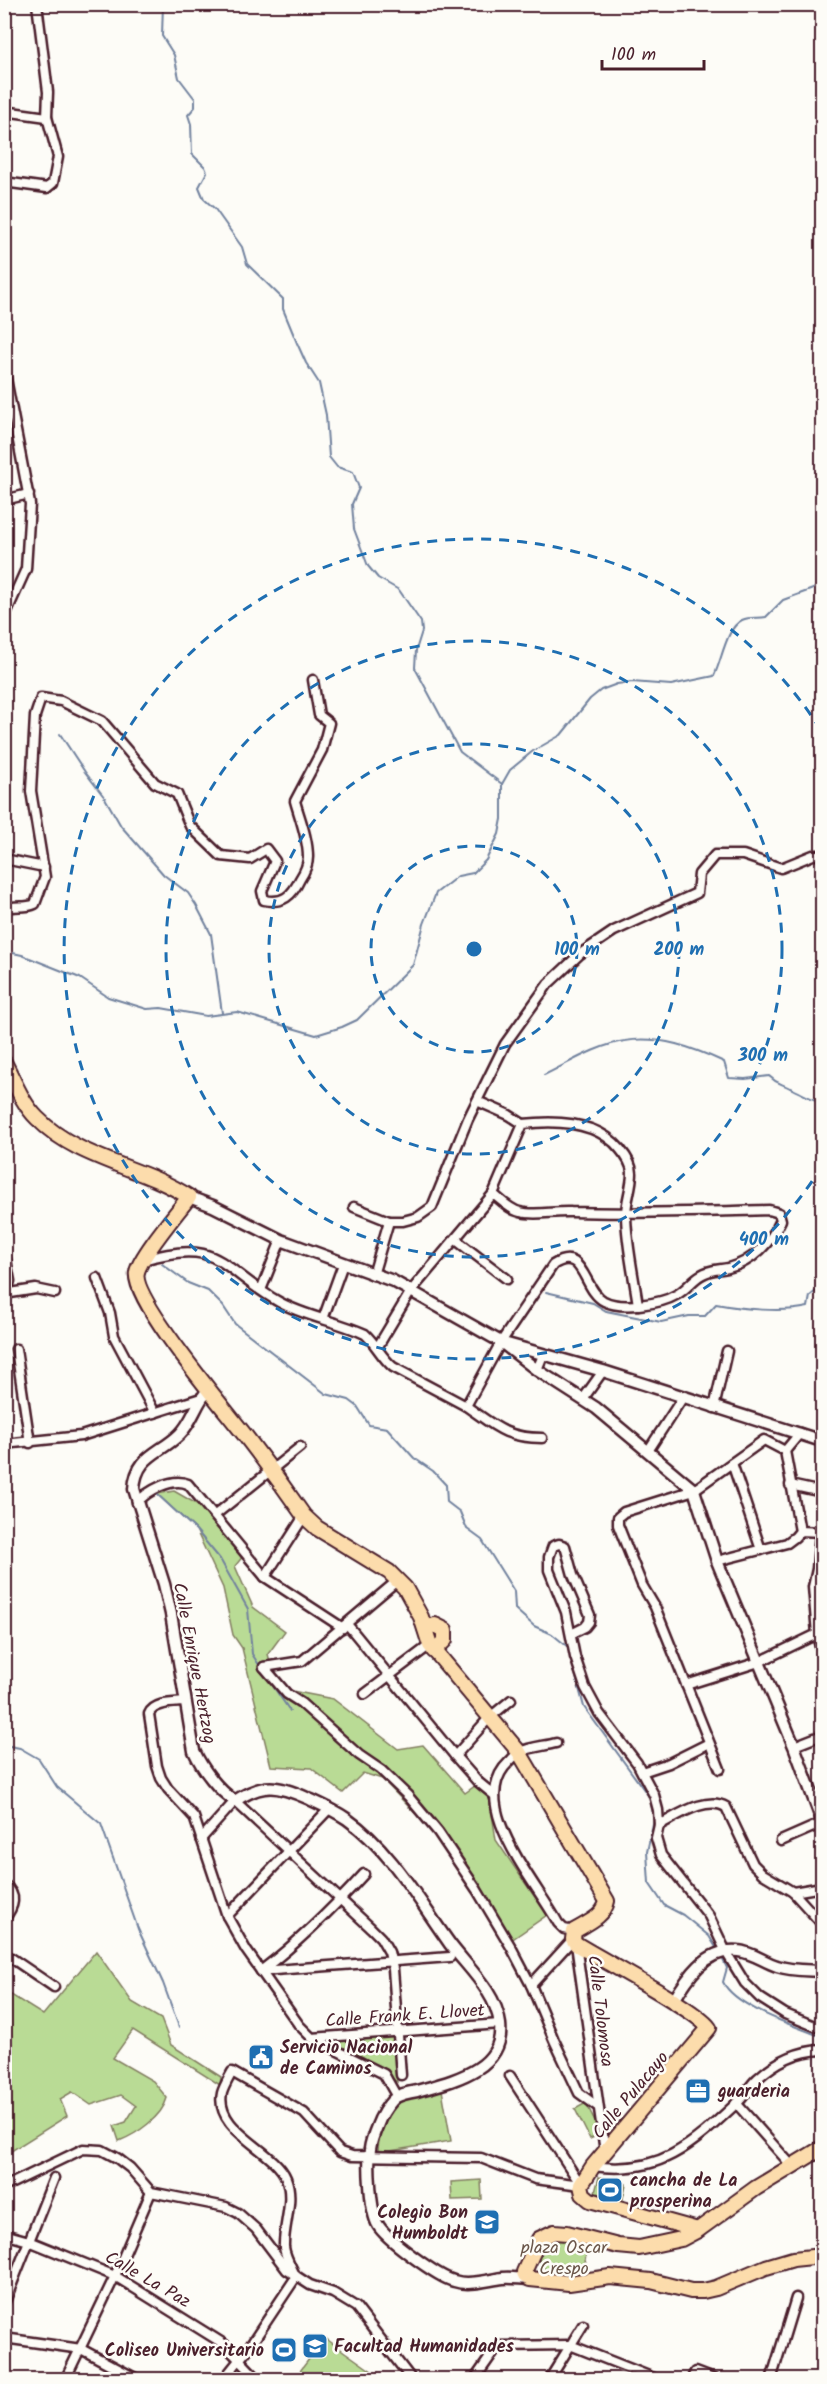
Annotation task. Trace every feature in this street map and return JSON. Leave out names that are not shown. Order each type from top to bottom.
[{"type":"main road","points":[[4,1062],[22,1099],[36,1117],[53,1132],[71,1144],[170,1184],[189,1197]]},
{"type":"main road","points":[[4,1080],[15,1103],[30,1123],[67,1151],[169,1193],[189,1197]]},
{"type":"main road","points":[[189,1197],[142,1260],[137,1273],[137,1282],[141,1292],[195,1374],[205,1394],[271,1470],[304,1516],[317,1528],[398,1581],[415,1605],[425,1628],[435,1625],[444,1630],[445,1640],[432,1648],[519,1752],[607,1901],[606,1908],[600,1915],[574,1938],[673,2002]]},
{"type":"main road","name":"Calle Pulacayo","points":[[581,2185],[593,2166],[709,2028],[705,2022],[673,2002]]},
{"type":"main road","points":[[822,2148],[756,2188],[698,2230],[666,2244],[639,2248],[618,2246],[567,2233],[554,2232],[539,2239],[534,2247],[532,2273],[559,2282],[569,2283],[610,2277],[703,2291],[793,2259],[822,2256]]},
{"type":"main road","points":[[581,2185],[583,2194],[590,2200],[698,2230]]},
{"type":"street","points":[[4,182],[47,188],[53,183],[58,157],[47,117],[48,92],[37,4]]},
{"type":"street","points":[[4,111],[47,117]]},
{"type":"street","points":[[4,368],[30,504],[26,569],[4,618]]},
{"type":"street","points":[[4,500],[29,494]]},
{"type":"street","points":[[4,909],[11,906],[28,907],[35,904],[45,877],[31,791],[35,716],[41,698],[61,701],[102,721],[155,783],[177,794],[189,826],[221,856],[250,859],[266,849],[275,861],[262,891],[264,900],[276,903],[292,894],[308,859],[305,835],[295,801],[322,750],[329,723],[319,715],[313,680]]},
{"type":"street","points":[[354,1207],[389,1221],[403,1221],[418,1217],[432,1207],[477,1101],[505,1044],[548,984],[580,954],[614,931],[697,893],[699,874],[715,855],[743,855],[781,868],[813,855],[822,855]]},
{"type":"street","points":[[4,859],[44,867]]},
{"type":"street","points":[[477,1101],[523,1124],[555,1122],[599,1130],[613,1141],[628,1159],[632,1172],[626,1214],[638,1305]]},
{"type":"street","points":[[377,1348],[411,1291],[493,1194],[523,1124]]},
{"type":"street","points":[[466,1406],[501,1342],[553,1265],[560,1260],[568,1259],[575,1262],[596,1295],[604,1301],[638,1305],[664,1301],[678,1294],[701,1275],[747,1262],[763,1248],[781,1220],[779,1213],[769,1210],[626,1214],[522,1213],[514,1210],[493,1194]]},
{"type":"street","points":[[189,1197],[213,1206],[281,1240],[411,1291],[501,1342],[537,1370],[583,1399],[694,1490],[717,1561],[794,1746],[822,1822],[781,1841]]},
{"type":"street","points":[[373,1275],[389,1221]]},
{"type":"street","points":[[261,1290],[281,1240]]},
{"type":"street","points":[[456,1240],[507,1279]]},
{"type":"street","points":[[4,1249],[10,1281],[5,1294]]},
{"type":"street","points":[[142,1260],[183,1251],[208,1255],[224,1261],[279,1302],[365,1334],[382,1358],[393,1367],[466,1406],[507,1434],[524,1438],[542,1438]]},
{"type":"street","points":[[323,1319],[343,1264]]},
{"type":"street","points":[[97,1278],[110,1313],[114,1336],[155,1413]]},
{"type":"street","points":[[5,1294],[36,1289],[56,1293]]},
{"type":"street","points":[[501,1342],[603,1371],[822,1441]]},
{"type":"street","points":[[16,1349],[30,1443]]},
{"type":"street","points":[[714,1408],[727,1352]]},
{"type":"street","points":[[537,1370],[543,1355]]},
{"type":"street","points":[[583,1399],[603,1371]]},
{"type":"street","points":[[7,1445],[81,1436],[155,1413],[205,1394]]},
{"type":"street","name":"Calle Enrique Hertzog","points":[[205,1394],[192,1420],[180,1434],[151,1454],[140,1466],[135,1477],[134,1489],[164,1584],[171,1614],[194,1751],[201,1766],[228,1796],[291,1851],[381,1938],[393,1962],[402,2075]]},
{"type":"street","points":[[648,1451],[683,1397]]},
{"type":"street","points":[[760,1420],[764,1440]]},
{"type":"street","points":[[800,1433],[785,1451],[800,1531]]},
{"type":"street","points":[[764,1440],[785,1451]]},
{"type":"street","points":[[720,1769],[655,1607],[642,1585],[618,1525],[618,1517],[624,1512],[694,1490],[764,1440]]},
{"type":"street","points":[[215,1515],[300,1447]]},
{"type":"street","points":[[732,1463],[761,1551]]},
{"type":"street","points":[[137,1503],[143,1496],[158,1488],[182,1481],[188,1484],[265,1577],[345,1626],[477,1781],[494,1795]]},
{"type":"street","points":[[790,1485],[822,1492]]},
{"type":"street","points":[[265,1577],[304,1516]]},
{"type":"street","points":[[717,1561],[761,1551],[787,1542],[800,1531]]},
{"type":"street","points":[[800,1531],[821,1532],[813,1587],[817,1635],[822,1656]]},
{"type":"street","points":[[571,1634],[585,1627],[590,1615],[573,1575],[568,1552],[565,1546],[559,1544],[553,1546],[549,1557],[549,1570],[562,1600],[575,1657],[593,1704],[642,1772],[654,1796],[659,1825],[656,1838],[661,1855],[709,1916],[726,1952],[745,1983],[760,1998],[785,2014],[822,2029]]},
{"type":"street","points":[[398,1581],[302,1662],[264,1667],[287,1694],[301,1703],[359,1755],[381,1770],[438,1832],[477,1890],[531,1984],[579,2093],[597,2106]]},
{"type":"street","points":[[686,1685],[759,1662],[817,1635]]},
{"type":"street","points":[[365,1694],[388,1676],[432,1648]]},
{"type":"street","points":[[455,1756],[489,1718],[511,1700]]},
{"type":"street","points":[[185,1702],[156,1706],[151,1709],[149,1723],[161,1778],[168,1790],[194,1817],[227,1916],[261,1971],[299,2025],[312,2038],[384,2074],[397,2097]]},
{"type":"street","points":[[794,1746],[822,1735]]},
{"type":"street","points":[[531,1984],[574,1938],[558,1923],[499,1821],[494,1795],[495,1782],[500,1770],[519,1752],[556,1743]]},
{"type":"street","points":[[642,1772],[669,1763],[710,1743]]},
{"type":"street","points":[[201,1839],[235,1801],[254,1790],[269,1786],[285,1789],[330,1809],[348,1820],[388,1857],[451,1945],[486,1989],[500,2024],[499,2043],[490,2059],[477,2070],[454,2080],[397,2097],[381,2116],[370,2157],[373,2209],[377,2225],[388,2237],[440,2276],[454,2282],[473,2282],[532,2273]]},
{"type":"street","points":[[659,1825],[710,1803],[720,1803],[726,1807],[753,1864],[763,1874],[797,1891],[822,1924]]},
{"type":"street","points":[[227,1916],[330,1809]]},
{"type":"street","points":[[261,1971],[341,1899],[364,1874]]},
{"type":"street","points":[[4,1884],[13,1897],[14,1905],[4,1919]]},
{"type":"street","points":[[797,1891],[822,1887]]},
{"type":"street","name":"Calle Tolomosa","points":[[574,1938],[605,2152]]},
{"type":"street","points":[[673,2002],[689,1975],[703,1962],[726,1952],[745,1952],[780,1967],[822,1971]]},
{"type":"street","points":[[4,1953],[54,1988]]},
{"type":"street","points":[[261,1971],[450,1957]]},
{"type":"street","name":"Calle Frank E. Llovet","points":[[312,2038],[500,2024]]},
{"type":"street","points":[[593,2166],[614,2169],[631,2168],[660,2160],[688,2147],[736,2103],[756,2080],[777,2063],[800,2053],[822,2050]]},
{"type":"street","points":[[296,2277],[284,2250],[289,2196],[286,2179],[279,2167],[229,2121],[222,2105],[222,2092],[232,2072],[304,2113],[340,2152],[352,2156],[481,2158],[535,2179],[581,2185]]},
{"type":"street","points":[[510,2076],[581,2185]]},
{"type":"street","points":[[736,2103],[792,2166]]},
{"type":"street","points":[[4,2187],[83,2149],[102,2150],[130,2168],[151,2192],[226,2207],[238,2213],[256,2229],[287,2270],[296,2277],[333,2293],[356,2307],[412,2379]]},
{"type":"street","points":[[4,2304],[54,2178]]},
{"type":"street","points":[[65,2379],[116,2276],[151,2192]]},
{"type":"street","name":"Calle La Paz","points":[[4,2234],[29,2241],[116,2276],[224,2344],[259,2379]]},
{"type":"street","points":[[223,2379],[296,2277]]},
{"type":"street","points":[[771,2379],[796,2298]]},
{"type":"street","points":[[549,2379],[583,2325]]},
{"type":"street","points":[[4,2338],[81,2349],[139,2379]]},
{"type":"street","points":[[474,2379],[500,2346],[570,2345],[659,2379]]},
{"type":"street","points":[[693,2376],[716,2379]]},
{"type":"green space","points":[[174,1491],[202,1507],[244,1555],[235,1566],[253,1607],[285,1631],[268,1654],[274,1678],[292,1691],[333,1699],[398,1749],[423,1745],[465,1793],[479,1783],[490,1801],[496,1840],[547,1915],[507,1943],[434,1833],[382,1779],[363,1773],[343,1793],[311,1768],[271,1766],[242,1648],[233,1635],[223,1588],[196,1530],[157,1494]]},
{"type":"green space","points":[[96,1951],[132,2002],[161,2019],[171,2045],[221,2077],[220,2085],[133,2030],[113,2058],[153,2081],[167,2098],[154,2118],[141,2129],[119,2141],[114,2126],[126,2122],[136,2106],[121,2095],[91,2105],[72,2092],[60,2099],[67,2116],[5,2155],[5,1991],[43,2015]]},
{"type":"green space","points":[[393,2037],[397,2082],[363,2057],[334,2047],[328,2041]]},
{"type":"green space","points":[[442,2090],[451,2141],[378,2153],[383,2125],[394,2106],[421,2094]]},
{"type":"green space","points":[[586,2103],[597,2125],[598,2135],[590,2139],[575,2109]]},
{"type":"green space","name":"cancha de La prosperina","points":[[599,2177],[626,2184],[622,2203],[594,2196]]},
{"type":"green space","points":[[481,2180],[482,2199],[452,2200],[451,2182]]},
{"type":"green space","name":"plaza Oscar Crespo","points":[[554,2236],[588,2243],[585,2260],[589,2278],[557,2276],[550,2273],[540,2263],[538,2254],[544,2240]]},
{"type":"green space","points":[[325,2338],[383,2379],[294,2379]]},
{"type":"waterway","points":[[163,4],[162,36],[174,55],[179,78],[195,99],[195,107],[188,115],[191,124],[192,154],[207,172],[199,187],[204,199],[215,209],[242,247],[247,264],[283,299],[283,309],[297,343],[319,383],[326,415],[329,457],[337,467],[353,472],[359,488],[352,504],[354,529],[368,566],[378,578],[399,590],[421,622],[422,631],[416,650],[415,668],[460,752],[502,784]]},
{"type":"waterway","points":[[4,951],[22,955],[80,978],[108,997],[147,1009],[161,1008],[206,1016],[237,1012],[316,1035],[342,1027],[357,1020],[413,965],[424,924],[436,893],[458,876],[473,873],[486,860],[499,834],[502,819],[502,784],[510,770],[533,751],[561,735],[590,699],[601,690],[617,684],[632,682],[671,685],[714,676],[728,637],[737,624],[745,619],[766,617],[783,600],[813,589],[822,583]]},
{"type":"waterway","points":[[60,734],[105,798],[121,826],[164,875],[188,893],[196,905],[211,934],[222,1013]]},
{"type":"waterway","points":[[544,1075],[604,1046],[625,1041],[663,1041],[701,1052],[724,1062],[729,1078],[769,1076],[777,1082],[822,1102]]},
{"type":"waterway","points":[[162,1264],[188,1283],[208,1291],[223,1306],[235,1324],[326,1394],[349,1400],[357,1406],[369,1425],[387,1428],[414,1458],[433,1471],[446,1485],[447,1502],[460,1512],[467,1529],[482,1540],[514,1591],[515,1609],[534,1626],[552,1634],[568,1647],[584,1707],[650,1798],[654,1819],[647,1852],[649,1883],[664,1905],[683,1915],[709,1936],[717,1949]]},
{"type":"waterway","points":[[546,1292],[593,1303],[606,1311],[661,1322],[689,1316],[705,1316],[716,1304],[762,1310],[808,1307],[810,1296],[822,1286]]},
{"type":"waterway","points":[[157,1494],[196,1530],[220,1559],[248,1609],[252,1654],[261,1668]]},
{"type":"waterway","points":[[264,1673],[290,1711]]},
{"type":"waterway","points":[[4,1745],[20,1748],[39,1759],[57,1787],[101,1824],[138,1929],[163,1983],[179,2027]]},
{"type":"waterway","points":[[723,1960],[727,1968],[723,1982],[740,2000],[768,2015],[822,2037]]},
{"type":"place","name":"Servicio Nacional de Caminos","points":[[261,2057]]},
{"type":"place","name":"guarderia","points":[[698,2091]]},
{"type":"place","name":"cancha de La prosperina","points":[[610,2190]]},
{"type":"place","name":"Colegio Bon Humboldt","points":[[487,2222]]},
{"type":"place","name":"Facultad Humanidades","points":[[315,2346]]},
{"type":"place","name":"Coliseo Universitario","points":[[284,2350]]}]
